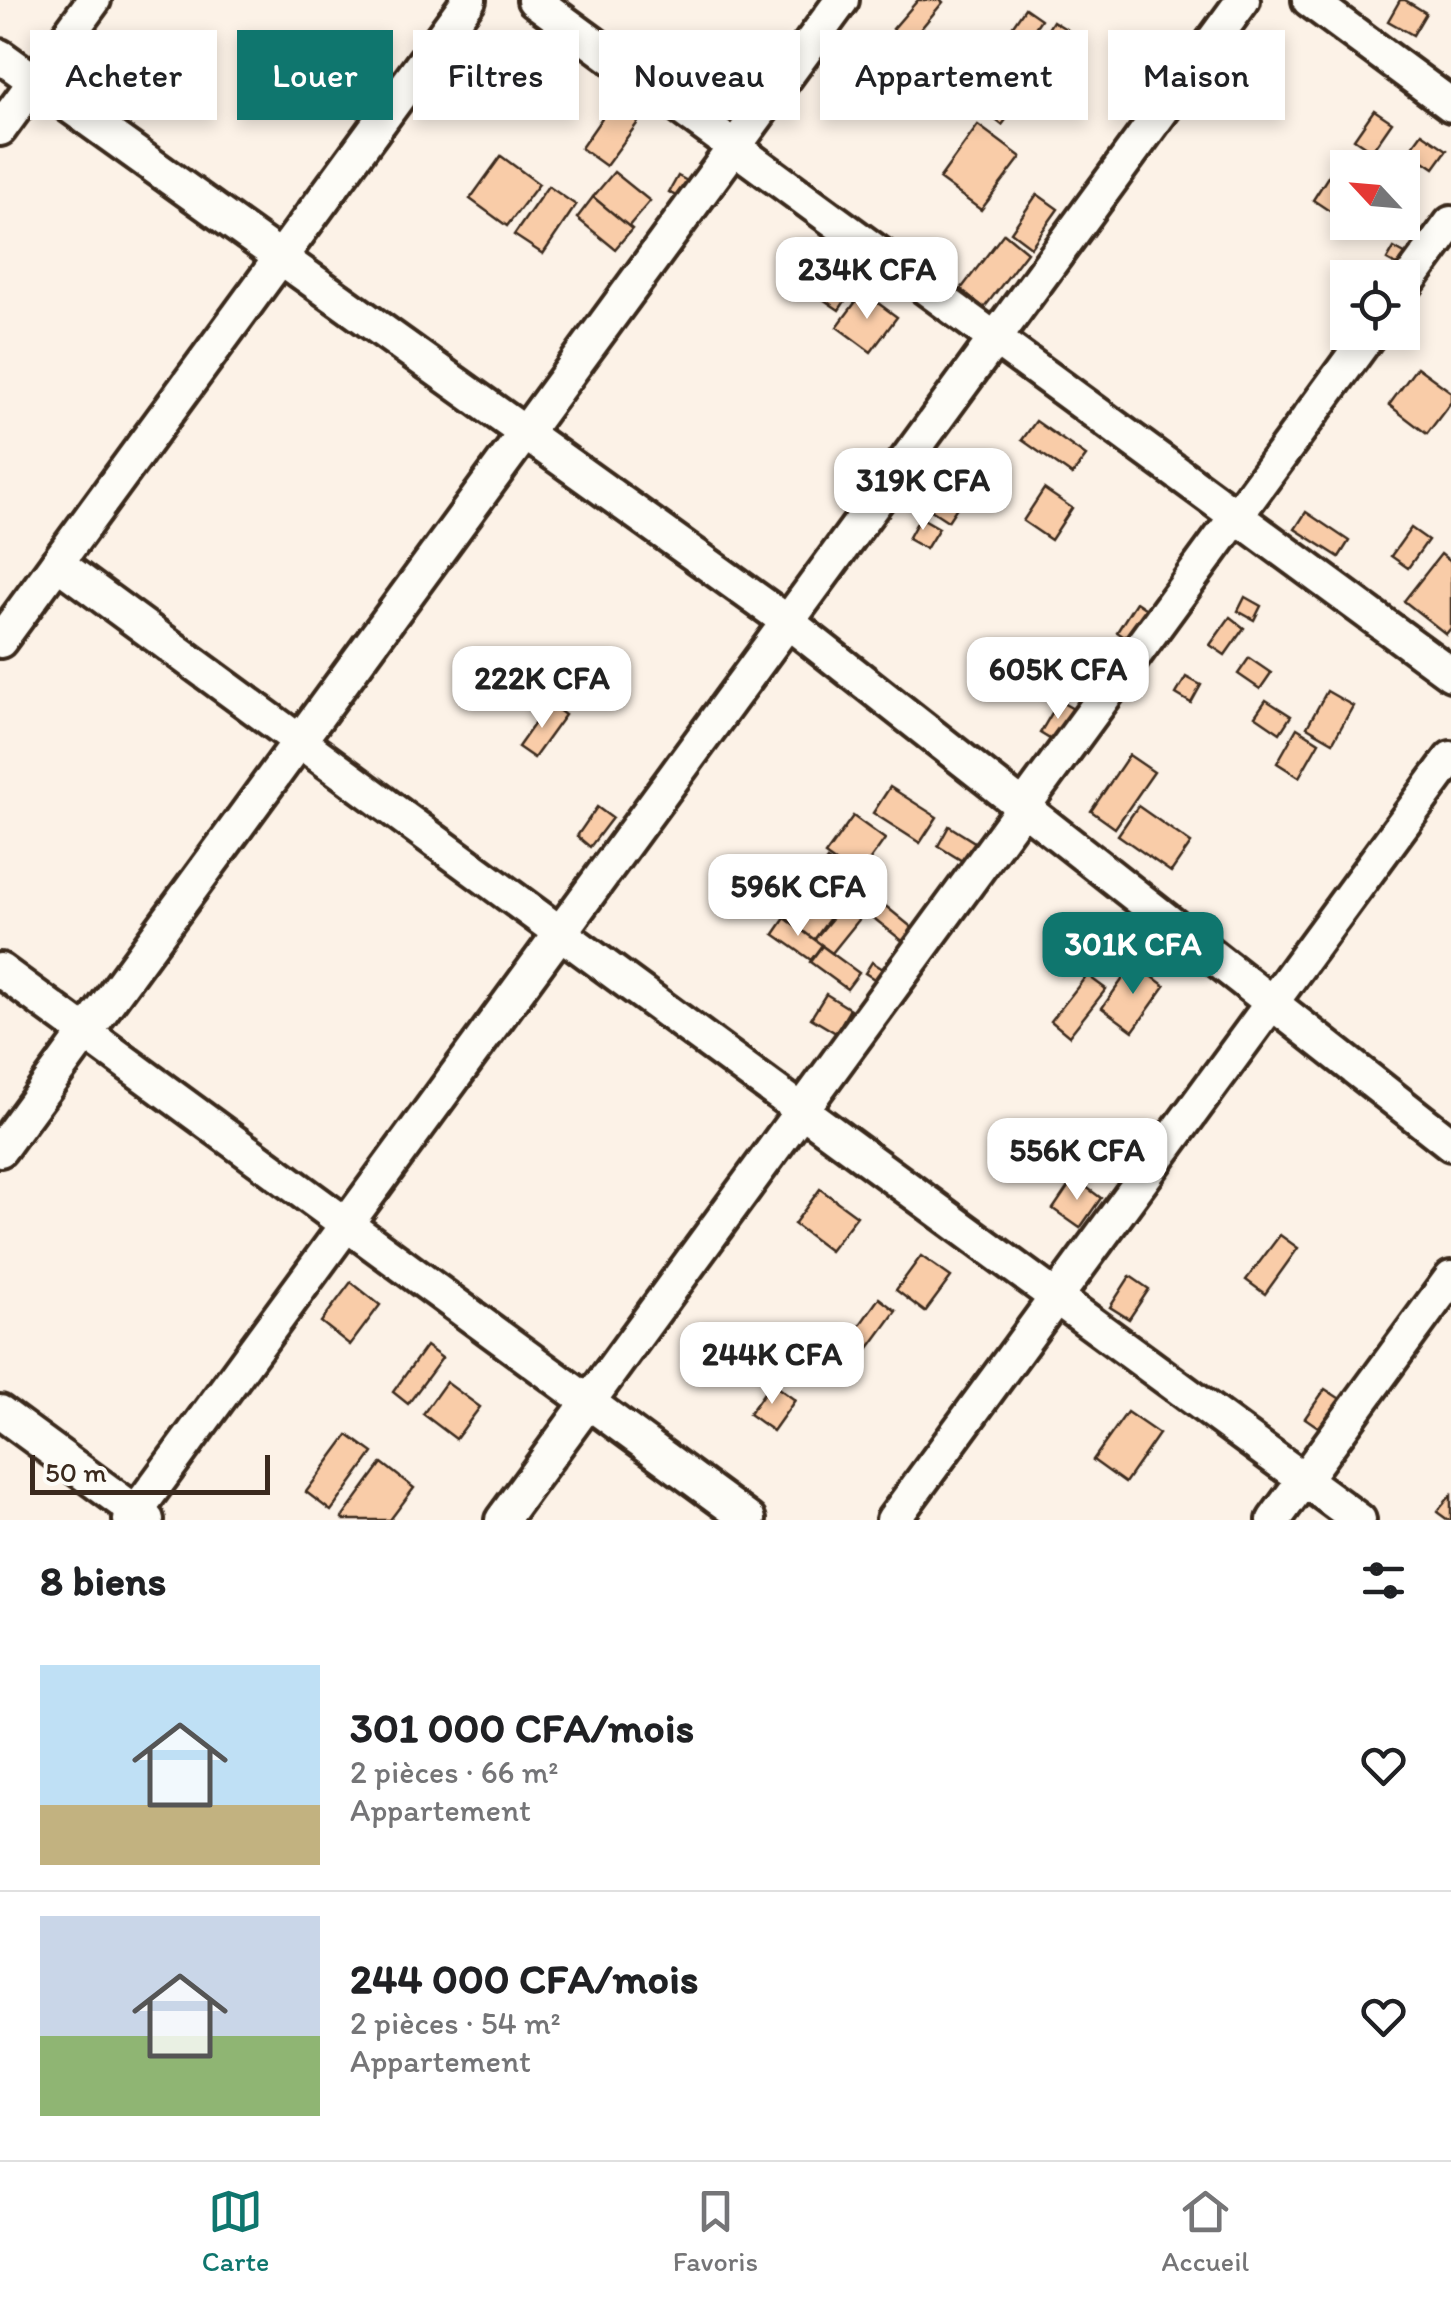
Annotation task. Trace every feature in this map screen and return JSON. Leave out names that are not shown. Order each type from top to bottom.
[{"type":"street","points":[[72,30],[94,0]]},
{"type":"street","points":[[0,640],[469,0]]},
{"type":"street","points":[[534,0],[1451,674]]},
{"type":"street","points":[[0,1150],[842,0]]},
{"type":"street","points":[[0,1412],[138,1517],[347,1224],[1243,0]]},
{"type":"street","points":[[1309,0],[1451,104]]},
{"type":"street","points":[[0,56],[30,78]]},
{"type":"street","points":[[0,129],[30,89]]},
{"type":"street","points":[[88,120],[788,622],[1451,1144]]},
{"type":"street","points":[[1420,265],[1451,223]]},
{"type":"street","points":[[502,1520],[1358,350]]},
{"type":"street","points":[[57,563],[1359,1520]]},
{"type":"street","points":[[893,1520],[1451,758]]},
{"type":"street","points":[[0,970],[749,1520]]},
{"type":"street","points":[[1274,1520],[1451,1278]]},
{"type":"building","points":[[918,0],[943,2],[920,30],[893,29]]},
{"type":"building","points":[[1400,0],[1426,13],[1413,35],[1388,21]]},
{"type":"building","points":[[1025,8],[1041,19],[1034,30],[1010,30]]},
{"type":"building","points":[[1053,21],[1068,30],[1047,30]]},
{"type":"building","points":[[1374,110],[1392,122],[1373,150],[1354,139]]},
{"type":"building","points":[[600,120],[639,121],[606,166],[581,148]]},
{"type":"building","points":[[978,125],[1021,157],[981,210],[939,179]]},
{"type":"building","points":[[1422,133],[1447,150],[1434,168],[1420,158],[1420,150],[1410,150]]},
{"type":"building","points":[[501,156],[539,184],[507,226],[470,199]]},
{"type":"building","points":[[614,172],[650,201],[628,227],[593,197]]},
{"type":"building","points":[[1330,173],[1330,211],[1313,200]]},
{"type":"building","points":[[678,176],[693,184],[684,201],[669,192]]},
{"type":"building","points":[[548,186],[576,205],[543,254],[514,235]]},
{"type":"building","points":[[1037,194],[1058,209],[1031,247],[1011,232]]},
{"type":"building","points":[[593,197],[632,229],[615,249],[577,218]]},
{"type":"building","points":[[1004,233],[1027,252],[984,308],[961,289]]},
{"type":"building","points":[[1394,248],[1410,257],[1408,260],[1387,260]]},
{"type":"building","points":[[824,260],[857,283],[839,310],[805,287]]},
{"type":"building","points":[[863,292],[897,317],[871,352],[837,327]]},
{"type":"building","points":[[1417,367],[1451,392],[1451,402],[1427,434],[1389,405]]},
{"type":"building","points":[[1036,421],[1086,456],[1072,475],[1022,440]]},
{"type":"building","points":[[951,481],[967,492],[948,521],[931,510]]},
{"type":"building","points":[[1044,489],[1072,508],[1051,540],[1023,521]]},
{"type":"building","points":[[1306,512],[1349,541],[1339,557],[1295,529]]},
{"type":"building","points":[[920,517],[939,528],[926,549],[908,539]]},
{"type":"building","points":[[1411,528],[1428,540],[1408,568],[1391,556]]},
{"type":"building","points":[[1441,554],[1451,562],[1451,628],[1446,634],[1404,601]]},
{"type":"building","points":[[1245,597],[1261,606],[1254,620],[1238,611]]},
{"type":"building","points":[[1136,602],[1154,614],[1135,644],[1117,632]]},
{"type":"building","points":[[1230,617],[1244,628],[1225,655],[1210,645]]},
{"type":"building","points":[[1249,658],[1271,673],[1260,689],[1238,674]]},
{"type":"building","points":[[1186,677],[1201,685],[1191,703],[1176,694]]},
{"type":"building","points":[[1327,691],[1353,706],[1333,742],[1307,727]]},
{"type":"building","points":[[1266,700],[1291,716],[1280,733],[1255,716]]},
{"type":"building","points":[[1059,701],[1077,711],[1058,744],[1040,733]]},
{"type":"building","points":[[549,703],[565,715],[534,758],[518,747]]},
{"type":"building","points":[[1297,728],[1319,742],[1299,777],[1277,763]]},
{"type":"building","points":[[1129,755],[1154,772],[1115,828],[1091,811]]},
{"type":"building","points":[[890,787],[937,817],[920,843],[873,813]]},
{"type":"building","points":[[1138,806],[1191,843],[1171,872],[1118,835]]},
{"type":"building","points":[[597,807],[612,818],[590,847],[577,836]]},
{"type":"building","points":[[853,816],[885,839],[857,878],[825,855]]},
{"type":"building","points":[[949,826],[976,843],[964,862],[938,846]]},
{"type":"building","points":[[827,860],[857,881],[814,940],[785,918]]},
{"type":"building","points":[[872,895],[915,930],[905,943],[861,908]]},
{"type":"building","points":[[849,898],[866,911],[832,953],[814,940]]},
{"type":"building","points":[[785,918],[822,945],[811,960],[774,934]]},
{"type":"building","points":[[822,946],[859,973],[847,989],[810,962]]},
{"type":"building","points":[[872,962],[886,971],[879,982],[865,973]]},
{"type":"building","points":[[1134,963],[1165,986],[1133,1031],[1102,1008]]},
{"type":"building","points":[[1087,975],[1106,989],[1069,1036],[1051,1021]]},
{"type":"building","points":[[826,994],[850,1009],[836,1033],[811,1018]]},
{"type":"building","points":[[1074,1178],[1101,1198],[1080,1228],[1053,1209]]},
{"type":"building","points":[[820,1189],[857,1216],[830,1251],[794,1224]]},
{"type":"building","points":[[1280,1235],[1298,1248],[1265,1294],[1246,1280]]},
{"type":"building","points":[[921,1256],[951,1277],[925,1312],[896,1290]]},
{"type":"building","points":[[1130,1276],[1149,1289],[1129,1319],[1110,1307]]},
{"type":"building","points":[[351,1282],[380,1305],[350,1345],[321,1322]]},
{"type":"building","points":[[879,1298],[896,1311],[855,1367],[839,1354]]},
{"type":"building","points":[[426,1346],[442,1358],[408,1404],[393,1392]]},
{"type":"building","points":[[446,1382],[480,1407],[456,1439],[423,1414]]},
{"type":"building","points":[[771,1383],[795,1400],[773,1431],[749,1414]]},
{"type":"building","points":[[1325,1389],[1342,1400],[1321,1429],[1305,1418]]},
{"type":"building","points":[[1127,1412],[1159,1434],[1125,1483],[1093,1460]]},
{"type":"building","points":[[348,1435],[373,1453],[331,1511],[306,1492]]},
{"type":"building","points":[[382,1463],[414,1488],[390,1520],[344,1520],[342,1518]]},
{"type":"building","points":[[1451,1495],[1451,1520],[1448,1520],[1437,1512]]}]
